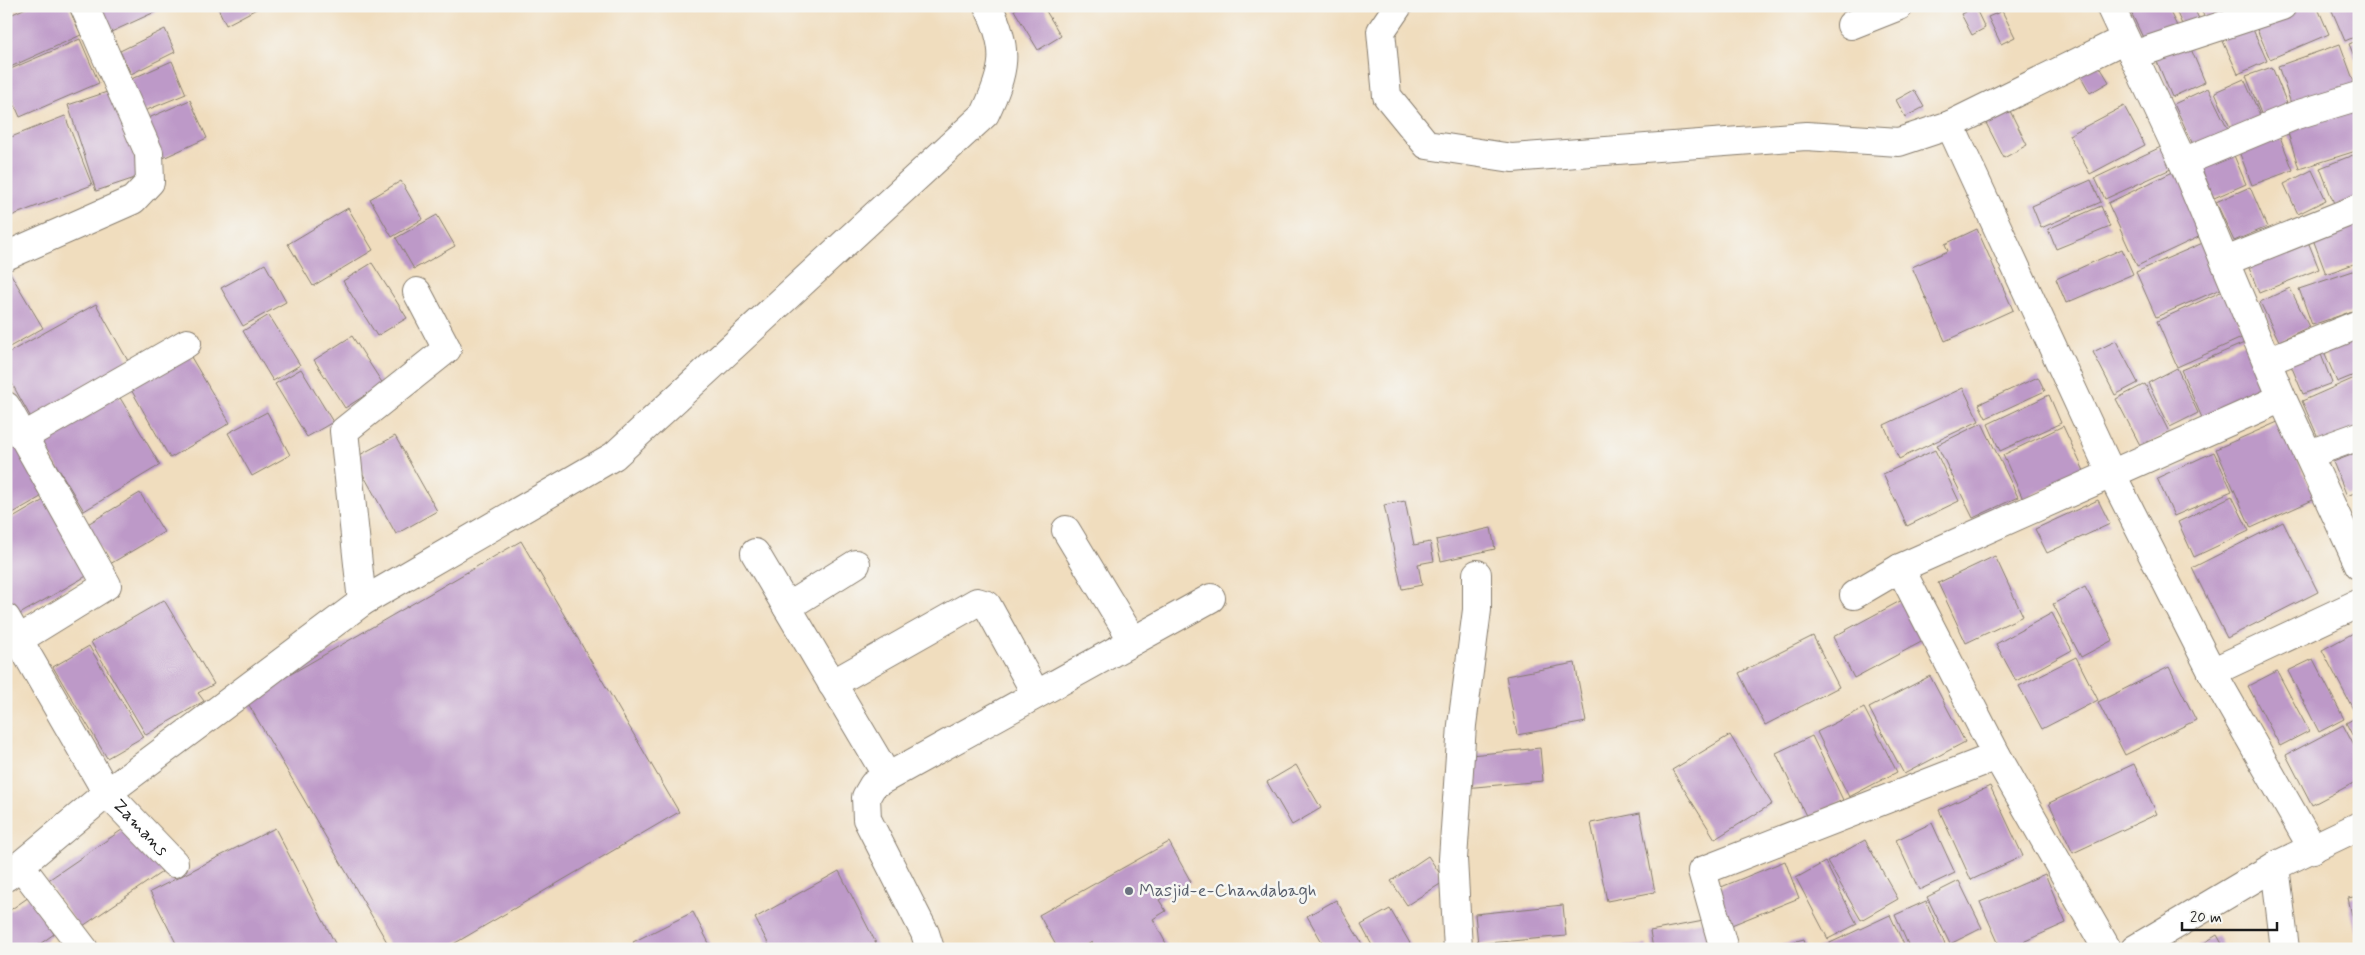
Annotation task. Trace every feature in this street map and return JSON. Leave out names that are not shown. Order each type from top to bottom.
[{"type":"street","points":[[6,256],[133,200],[150,182],[149,154],[84,6]]},
{"type":"street","points":[[84,949],[13,871],[107,793],[362,602],[614,456],[985,114],[999,84],[1004,63],[997,27],[988,6]]},
{"type":"street","points":[[1398,6],[1382,32],[1387,96],[1427,145],[1512,158],[1806,136],[1898,142],[1950,125],[2129,47],[2282,6]]},
{"type":"street","points":[[1851,25],[1899,6]]},
{"type":"street","points":[[2110,6],[2183,162],[2282,398],[2359,564]]},
{"type":"street","points":[[2183,162],[2296,115],[2359,96]]},
{"type":"street","points":[[1950,125],[2111,473],[2212,672],[2313,849]]},
{"type":"street","points":[[2226,261],[2359,208]]},
{"type":"street","points":[[362,602],[344,431],[447,350],[417,292]]},
{"type":"street","points":[[2268,361],[2359,324]]},
{"type":"street","points":[[23,437],[187,343]]},
{"type":"street","points":[[1854,595],[1900,568],[2282,398]]},
{"type":"street","points":[[6,406],[107,585],[12,629]]},
{"type":"street","points":[[2309,454],[2359,436]]},
{"type":"street","points":[[1066,530],[1133,641]]},
{"type":"street","points":[[755,553],[887,776]]},
{"type":"street","points":[[787,607],[856,564]]},
{"type":"street","points":[[1900,568],[1997,756],[2107,949]]},
{"type":"street","points":[[1458,949],[1453,859],[1462,725],[1477,610],[1477,574]]},
{"type":"street","points":[[930,949],[925,933],[867,819],[866,797],[873,785],[1211,598]]},
{"type":"street","points":[[832,684],[977,602],[987,604],[1036,694]]},
{"type":"street","points":[[2212,672],[2359,603]]},
{"type":"street","name":"Zamans","points":[[12,629],[107,793],[174,863]]},
{"type":"street","points":[[1724,949],[1702,871],[1997,756]]},
{"type":"street","points":[[2135,949],[2275,866],[2359,826]]},
{"type":"street","points":[[2275,866],[2285,949]]},
{"type":"building","points":[[30,6],[68,6],[81,35],[6,69],[6,17]]},
{"type":"building","points":[[97,6],[168,6],[109,33]]},
{"type":"building","points":[[217,6],[262,6],[226,25]]},
{"type":"building","points":[[1021,6],[1043,6],[1061,36],[1038,50],[1014,10]]},
{"type":"building","points":[[2128,6],[2167,6],[2179,30],[2147,46]]},
{"type":"building","points":[[2174,6],[2193,6],[2200,21],[2184,29]]},
{"type":"building","points":[[2199,6],[2243,6],[2208,24]]},
{"type":"building","points":[[2305,6],[2317,6],[2329,34],[2270,59],[2256,27]]},
{"type":"building","points":[[2330,6],[2356,6],[2359,12],[2359,35],[2345,41]]},
{"type":"building","points":[[1975,7],[1985,28],[1972,35],[1961,14]]},
{"type":"building","points":[[2002,11],[2015,37],[2001,44],[1988,17]]},
{"type":"building","points":[[2251,25],[2267,61],[2238,74],[2222,39]]},
{"type":"building","points":[[165,29],[175,52],[131,74],[120,51]]},
{"type":"building","points":[[80,39],[99,83],[20,117],[6,85],[6,71]]},
{"type":"building","points":[[2359,40],[2359,68],[2349,44]]},
{"type":"building","points":[[2188,42],[2205,82],[2172,97],[2155,57]]},
{"type":"building","points":[[2340,44],[2357,90],[2294,112],[2278,66]]},
{"type":"building","points":[[172,61],[186,94],[142,112],[129,80]]},
{"type":"building","points":[[2097,62],[2109,82],[2090,93],[2078,71]]},
{"type":"building","points":[[2272,67],[2290,111],[2264,121],[2246,76]]},
{"type":"building","points":[[2244,79],[2264,124],[2234,137],[2215,92]]},
{"type":"building","points":[[2208,88],[2232,137],[2197,153],[2174,104]]},
{"type":"building","points":[[113,90],[141,176],[96,191],[68,105]]},
{"type":"building","points":[[1914,90],[1924,107],[1905,117],[1896,100]]},
{"type":"building","points":[[2359,99],[2359,150],[2299,169],[2285,123]]},
{"type":"building","points":[[190,100],[207,138],[161,159],[144,120]]},
{"type":"building","points":[[2124,106],[2145,145],[2090,174],[2069,135]]},
{"type":"building","points":[[2008,107],[2027,145],[2004,158],[1984,119]]},
{"type":"building","points":[[65,116],[92,185],[11,216],[6,205],[6,139]]},
{"type":"building","points":[[2277,129],[2293,170],[2252,185],[2236,144]]},
{"type":"building","points":[[2163,146],[2173,168],[2105,199],[2095,178]]},
{"type":"building","points":[[2230,146],[2246,184],[2214,198],[2198,160]]},
{"type":"building","points":[[2353,155],[2359,168],[2359,197],[2335,206],[2320,168]]},
{"type":"building","points":[[2177,170],[2207,233],[2137,266],[2108,203]]},
{"type":"building","points":[[2312,170],[2326,200],[2298,214],[2284,184]]},
{"type":"building","points":[[2091,180],[2101,202],[2041,228],[2032,206]]},
{"type":"building","points":[[401,181],[423,219],[392,237],[370,199]]},
{"type":"building","points":[[2250,187],[2267,227],[2234,241],[2216,202]]},
{"type":"building","points":[[2101,206],[2110,227],[2056,249],[2048,229]]},
{"type":"building","points":[[348,208],[373,250],[313,286],[288,244]]},
{"type":"building","points":[[437,215],[455,246],[414,269],[396,238]]},
{"type":"building","points":[[2359,216],[2359,262],[2326,274],[2311,234]]},
{"type":"building","points":[[1977,229],[2013,310],[1945,341],[1912,267],[1948,251],[1945,244]]},
{"type":"building","points":[[2305,234],[2319,269],[2259,293],[2245,258]]},
{"type":"building","points":[[2205,242],[2225,287],[2156,317],[2136,272]]},
{"type":"building","points":[[2122,249],[2133,274],[2066,303],[2056,279]]},
{"type":"building","points":[[372,263],[407,318],[377,336],[343,281]]},
{"type":"building","points":[[265,264],[286,302],[243,326],[221,288]]},
{"type":"building","points":[[2359,269],[2359,309],[2312,325],[2299,289]]},
{"type":"building","points":[[9,271],[43,328],[6,349],[6,273]]},
{"type":"building","points":[[2290,288],[2309,327],[2279,341],[2260,302]]},
{"type":"building","points":[[2225,290],[2246,336],[2177,367],[2157,321]]},
{"type":"building","points":[[96,304],[132,368],[34,423],[6,373],[6,354]]},
{"type":"building","points":[[269,315],[300,365],[273,381],[243,331]]},
{"type":"building","points":[[352,336],[383,384],[345,408],[314,360]]},
{"type":"building","points":[[2353,336],[2359,350],[2359,373],[2337,382],[2323,349]]},
{"type":"building","points":[[2116,341],[2138,383],[2115,395],[2093,352]]},
{"type":"building","points":[[2249,341],[2270,392],[2203,420],[2181,370]]},
{"type":"building","points":[[2317,344],[2332,383],[2303,394],[2287,356]]},
{"type":"building","points":[[188,352],[230,423],[170,458],[129,386]]},
{"type":"building","points":[[2177,368],[2198,413],[2170,427],[2148,383]]},
{"type":"building","points":[[301,369],[333,422],[307,437],[275,384]]},
{"type":"building","points":[[2359,376],[2359,428],[2321,444],[2302,401]]},
{"type":"building","points":[[2038,377],[2045,391],[1986,418],[1979,404]]},
{"type":"building","points":[[2145,384],[2169,432],[2141,447],[2116,399]]},
{"type":"building","points":[[1963,388],[1979,421],[1899,459],[1884,425]]},
{"type":"building","points":[[116,391],[160,465],[84,511],[40,438]]},
{"type":"building","points":[[2049,395],[2061,423],[2000,451],[1988,424]]},
{"type":"building","points":[[267,412],[290,455],[252,476],[228,433]]},
{"type":"building","points":[[2280,421],[2315,499],[2251,528],[2216,449]]},
{"type":"building","points":[[1982,423],[2018,497],[1973,518],[1937,445]]},
{"type":"building","points":[[2063,426],[2084,471],[2023,499],[2003,455]]},
{"type":"building","points":[[395,436],[437,511],[396,534],[354,458]]},
{"type":"building","points":[[15,438],[46,494],[6,517],[6,443]]},
{"type":"building","points":[[1935,450],[1959,501],[1907,526],[1883,474]]},
{"type":"building","points":[[2214,452],[2232,491],[2174,516],[2157,478]]},
{"type":"building","points":[[2359,452],[2359,491],[2347,496],[2333,462]]},
{"type":"building","points":[[140,493],[164,532],[110,564],[86,525]]},
{"type":"building","points":[[2232,496],[2249,531],[2194,557],[2178,522]]},
{"type":"building","points":[[47,498],[90,574],[18,615],[6,595],[6,522]]},
{"type":"building","points":[[2098,500],[2110,524],[2047,553],[2035,529]]},
{"type":"building","points":[[1405,501],[1414,545],[1430,542],[1434,561],[1418,564],[1422,585],[1402,589],[1384,505]]},
{"type":"building","points":[[2283,522],[2318,592],[2227,638],[2192,568]]},
{"type":"building","points":[[1491,528],[1495,549],[1441,561],[1436,540]]},
{"type":"building","points":[[521,541],[679,812],[445,949],[391,949],[246,700]]},
{"type":"building","points":[[1995,556],[2023,616],[1966,643],[1938,583]]},
{"type":"building","points":[[2085,587],[2113,640],[2081,657],[2053,604]]},
{"type":"building","points":[[1904,599],[1925,640],[1854,678],[1833,637]]},
{"type":"building","points":[[164,600],[214,684],[198,693],[204,701],[146,735],[91,642]]},
{"type":"building","points":[[2052,613],[2072,650],[2016,681],[1996,644]]},
{"type":"building","points":[[2359,630],[2359,709],[2354,711],[2322,650]]},
{"type":"building","points":[[1813,636],[1839,687],[1765,725],[1739,673]]},
{"type":"building","points":[[89,646],[143,737],[107,758],[53,667]]},
{"type":"building","points":[[2076,657],[2098,700],[2042,729],[2019,686]]},
{"type":"building","points":[[2313,659],[2344,719],[2319,732],[2288,671]]},
{"type":"building","points":[[1575,663],[1586,722],[1517,735],[1506,676]]},
{"type":"building","points":[[2169,667],[2196,720],[2125,755],[2098,702]]},
{"type":"building","points":[[2277,671],[2309,731],[2280,746],[2248,686]]},
{"type":"building","points":[[1930,676],[1965,742],[1904,774],[1869,708]]},
{"type":"building","points":[[1864,708],[1897,772],[1849,797],[1817,732]]},
{"type":"building","points":[[2359,716],[2359,748],[2346,723]]},
{"type":"building","points":[[2343,725],[2359,755],[2359,780],[2312,805],[2286,755]]},
{"type":"building","points":[[1730,735],[1772,804],[1715,839],[1672,770]]},
{"type":"building","points":[[1812,736],[1843,800],[1807,818],[1776,753]]},
{"type":"building","points":[[1540,748],[1543,781],[1464,788],[1461,756]]},
{"type":"building","points":[[2134,764],[2157,814],[2073,853],[2049,803]]},
{"type":"building","points":[[1296,765],[1321,808],[1292,825],[1267,782]]},
{"type":"building","points":[[1990,786],[2023,856],[1971,880],[1939,810]]},
{"type":"building","points":[[1640,813],[1655,892],[1607,901],[1591,823]]},
{"type":"building","points":[[1932,823],[1955,873],[1919,890],[1896,840]]},
{"type":"building","points":[[129,825],[162,872],[80,928],[47,881]]},
{"type":"building","points":[[275,828],[338,949],[179,949],[150,892]]},
{"type":"building","points":[[1865,840],[1898,899],[1861,920],[1827,861]]},
{"type":"building","name":"Masjid-e-Chandabagh","points":[[1169,842],[1191,882],[1159,900],[1166,911],[1153,919],[1169,949],[1118,949],[1115,944],[1106,949],[1096,949],[1092,942],[1080,949],[1058,949],[1039,915]]},
{"type":"building","points":[[1428,856],[1445,881],[1407,905],[1391,881]]},
{"type":"building","points":[[1785,861],[1799,898],[1729,926],[1714,890]]},
{"type":"building","points":[[1825,862],[1857,924],[1828,939],[1796,878]]},
{"type":"building","points":[[839,871],[879,949],[771,949],[755,918]]},
{"type":"building","points":[[2045,874],[2066,923],[2007,949],[2001,949],[1980,902]]},
{"type":"building","points":[[1959,881],[1982,928],[1950,944],[1927,897]]},
{"type":"building","points":[[2359,896],[2359,941],[2358,941],[2348,898]]},
{"type":"building","points":[[29,897],[54,934],[33,949],[6,949],[6,913]]},
{"type":"building","points":[[1336,900],[1365,949],[1326,949],[1307,916]]},
{"type":"building","points":[[1926,901],[1947,949],[1910,949],[1895,915]]},
{"type":"building","points":[[1563,905],[1566,936],[1478,944],[1475,914]]},
{"type":"building","points":[[1390,909],[1411,945],[1404,949],[1374,949],[1361,925]]},
{"type":"building","points":[[693,912],[712,949],[637,949],[633,942]]},
{"type":"building","points":[[1890,915],[1906,949],[1817,949]]},
{"type":"building","points":[[1709,920],[1714,949],[1653,949],[1650,931]]},
{"type":"building","points":[[2217,935],[2225,949],[2194,949]]},
{"type":"building","points":[[1804,939],[1806,949],[1782,949],[1781,945]]},
{"type":"building","points":[[1647,945],[1647,949],[1617,949],[1617,947]]},
{"type":"place","name":"Masjid-e-Chandabagh","points":[[1129,891]]}]
